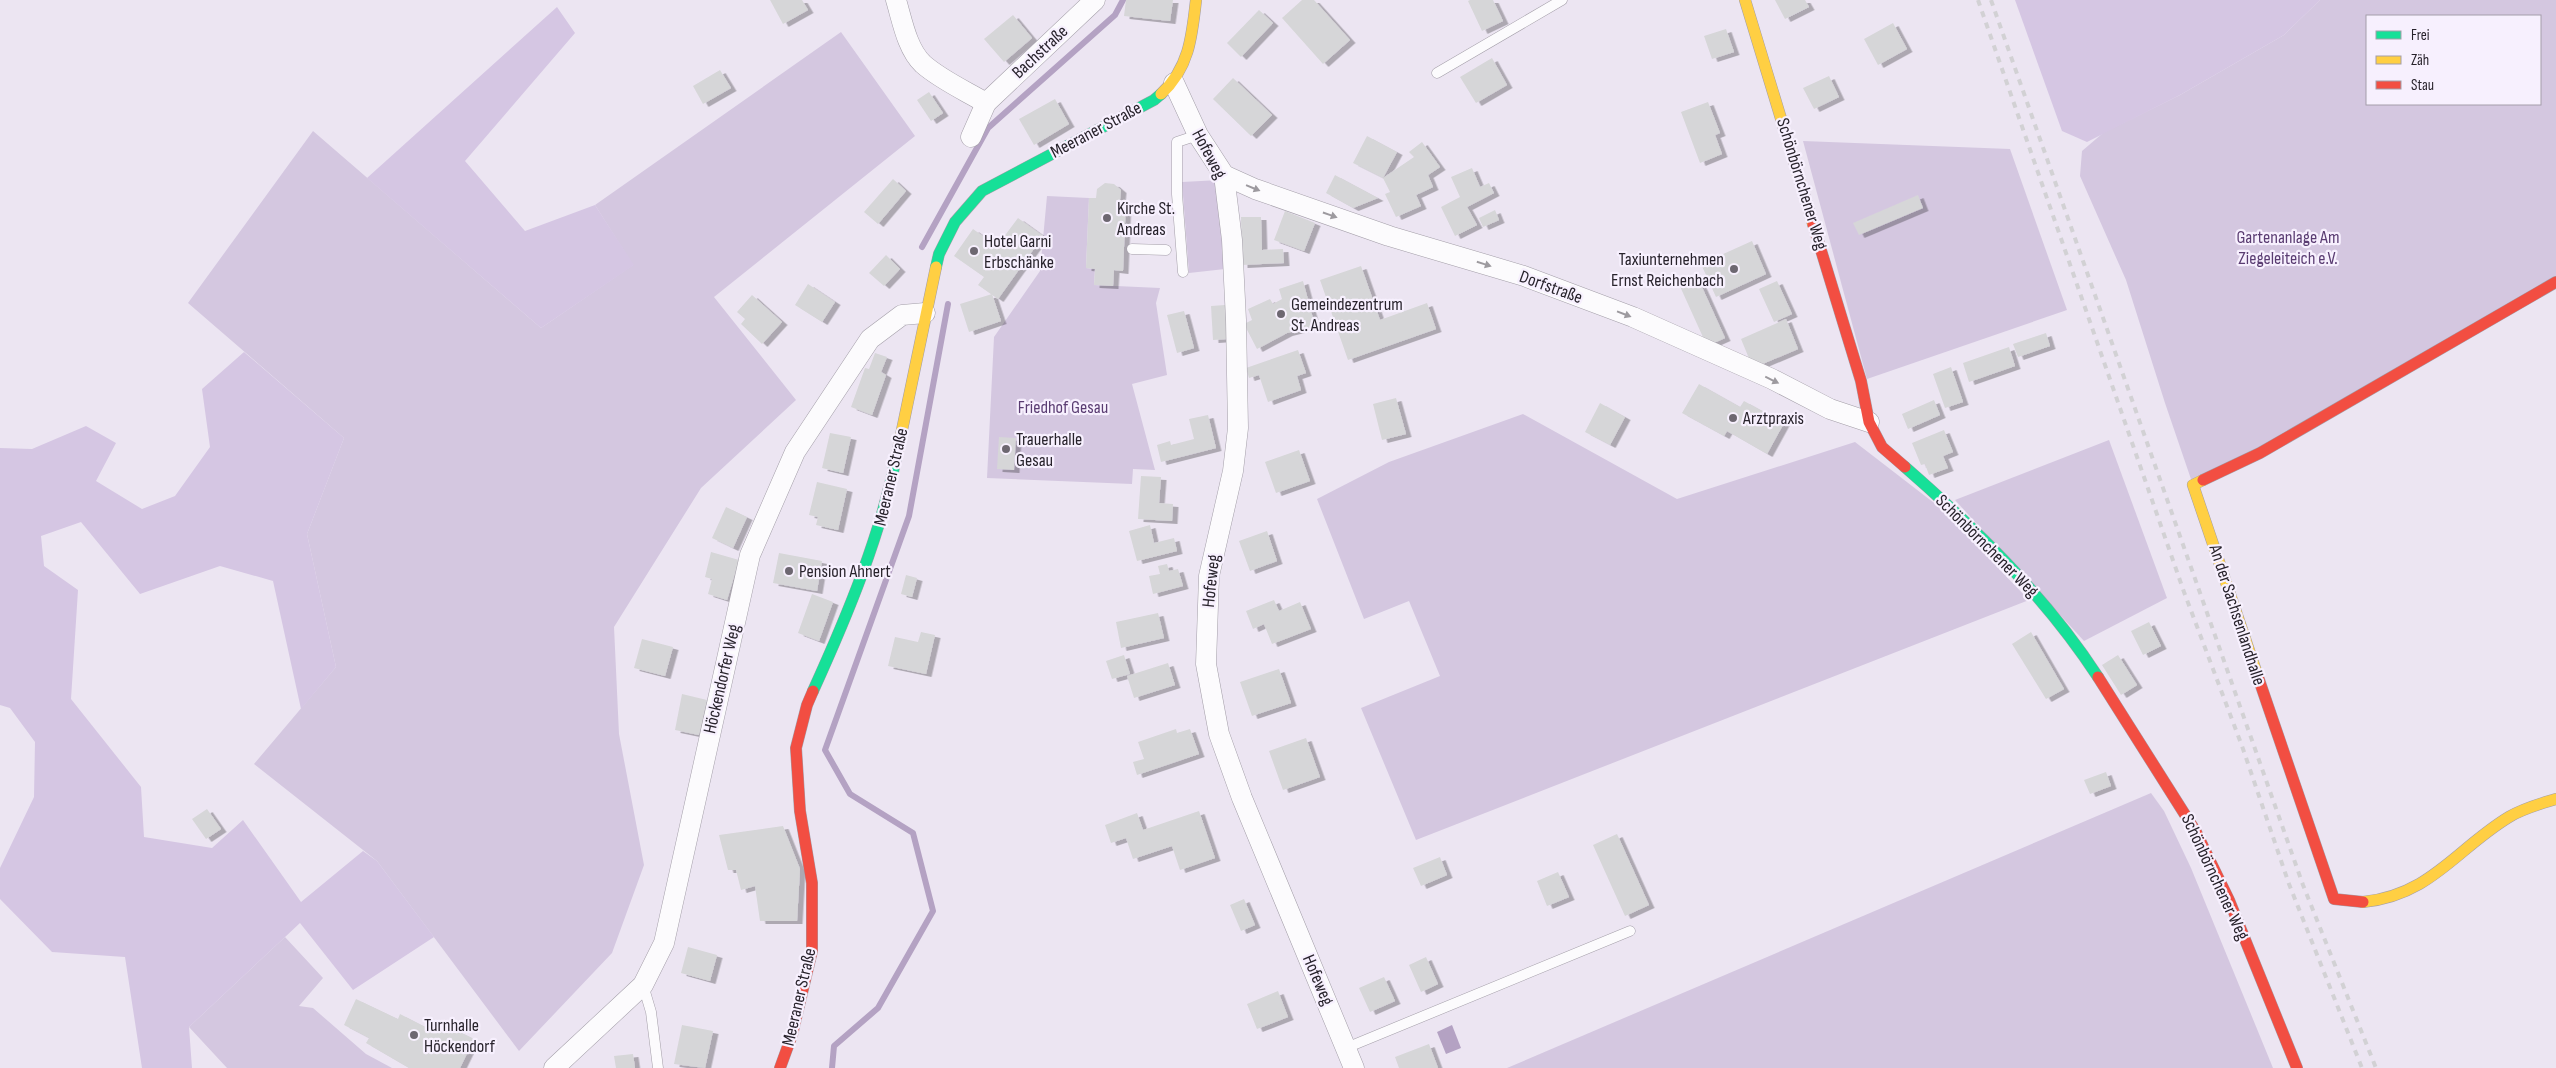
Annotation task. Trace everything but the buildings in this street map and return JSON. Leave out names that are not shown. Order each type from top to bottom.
[{"type":"street","points":[[896,0],[904,29],[914,50],[923,63],[986,103]]},
{"type":"street","name":"Bachstraße","points":[[971,137],[986,103],[1095,0]]},
{"type":"street","name":"Meeraner Straße","points":[[780,1068],[792,1035],[812,951],[812,883],[800,811],[796,748],[807,705],[850,609],[873,548],[895,465],[925,313],[939,254],[955,222],[982,191],[1154,100],[1174,83],[1191,52],[1196,0]]},
{"type":"street","name":"Schönbörnchener Weg","points":[[1745,0],[1861,381],[1869,422],[1882,447],[1945,502],[2038,596],[2077,645],[2196,832],[2229,900],[2297,1068]]},
{"type":"street","name":"Hofeweg","points":[[1174,83],[1198,135],[1224,175],[1235,293],[1238,428],[1233,470],[1209,576],[1206,664],[1218,734],[1354,1068]]},
{"type":"street","name":"Dorfstraße","points":[[1224,175],[1265,193],[1389,236],[1524,276],[1633,317],[1772,379],[1830,409],[1869,422]]},
{"type":"street","name":"An der Sachsenlandhalle","points":[[2556,282],[2268,449],[2193,485],[2334,899],[2360,904],[2402,895],[2429,880],[2504,820],[2534,806],[2556,799]]},
{"type":"street","name":"Höckendorfer Weg","points":[[554,1068],[643,985],[664,943],[750,555],[795,452],[870,339],[902,315],[925,313]]},
{"type":"lane","points":[[1437,73],[1562,0]]},
{"type":"lane","points":[[1183,272],[1177,194],[1178,142],[1198,135]]},
{"type":"lane","points":[[1132,249],[1166,250]]},
{"type":"lane","points":[[1346,1048],[1630,931]]},
{"type":"lane","points":[[643,985],[651,1012],[658,1068]]},
{"type":"green space","name":"Gartenanlage Am Ziegeleiteich e.V.","points":[[2320,0],[2556,0],[2556,282],[2193,485],[2126,280],[2080,176],[2082,151],[2103,133],[2180,95],[2284,35]]},
{"type":"green space","points":[[841,32],[915,136],[714,297],[796,400],[701,488],[614,627],[619,734],[644,865],[612,953],[519,1051],[377,861],[254,764],[336,667],[307,534],[344,438],[188,303],[313,131],[541,328],[633,265],[595,205]]},
{"type":"green space","points":[[1803,141],[2010,149],[2067,310],[1867,379]]},
{"type":"green space","points":[[1220,180],[1225,269],[1189,273],[1182,182]]},
{"type":"green space","name":"Friedhof Gesau","points":[[1047,196],[1089,198],[1086,268],[1095,269],[1094,285],[1160,288],[1156,303],[1167,375],[1132,384],[1155,470],[1133,469],[1132,484],[987,478],[994,337],[1040,271]]},
{"type":"green space","points":[[1523,414],[1677,499],[1855,442],[1938,506],[2029,600],[1416,840],[1361,708],[1440,676],[1409,601],[1364,619],[1317,499],[1389,462]]},
{"type":"green space","points":[[2109,440],[2167,598],[2084,641],[1955,500]]},
{"type":"green space","points":[[2151,793],[2164,811],[2191,868],[2273,1068],[1507,1068]]},
{"type":"green space","points":[[285,937],[323,978],[299,1006],[313,1008],[366,1054],[392,1068],[227,1068],[189,1027]]},
{"type":"shaded area","points":[[2015,0],[2320,0],[2284,35],[2180,95],[2087,142],[2062,131]]},
{"type":"shaded area","points":[[557,7],[575,33],[465,161],[525,231],[595,205],[634,265],[541,328],[367,178]]},
{"type":"shaded area","points":[[244,352],[344,438],[307,534],[336,667],[301,709],[273,581],[220,566],[140,594],[81,522],[41,536],[44,566],[78,590],[71,699],[141,787],[144,837],[212,848],[243,820],[301,902],[363,851],[377,861],[434,937],[353,990],[300,923],[189,1027],[192,1068],[142,1068],[125,957],[52,952],[0,899],[0,868],[34,797],[35,742],[10,708],[0,705],[0,448],[32,449],[86,426],[116,443],[96,481],[142,509],[175,496],[210,447],[202,389]]},
{"type":"shaded area","points":[[1452,1025],[1461,1048],[1446,1054],[1437,1032]]},
{"type":"waterway","points":[[922,247],[988,128],[1115,15],[1123,0]]},
{"type":"waterway","points":[[832,1068],[834,1046],[878,1008],[933,911],[913,833],[850,794],[825,750],[909,516],[948,304]]},
{"type":"railway","points":[[1978,0],[2184,592],[2242,746],[2289,884],[2362,1068]]},
{"type":"railway","points":[[1991,0],[2303,885],[2376,1068]]},
{"type":"traffic: fast","points":[[936,267],[939,254],[955,222],[982,191],[1154,100],[1161,94]]},
{"type":"traffic: fast","points":[[813,691],[862,575],[882,515],[897,454]]},
{"type":"traffic: fast","points":[[1905,467],[1984,540],[2033,592],[2056,619],[2098,677]]},
{"type":"traffic: slow","points":[[1161,94],[1178,74],[1188,51],[1196,0]]},
{"type":"traffic: slow","points":[[1745,0],[1813,224]]},
{"type":"traffic: slow","points":[[897,454],[936,267]]},
{"type":"traffic: slow","points":[[2203,480],[2193,485],[2257,674]]},
{"type":"traffic: slow","points":[[2363,902],[2387,898],[2407,890],[2442,869],[2509,817],[2556,799]]},
{"type":"traffic: jam","points":[[1813,224],[1861,381],[1869,422],[1882,447],[1905,467]]},
{"type":"traffic: jam","points":[[2203,480],[2260,453],[2556,282]]},
{"type":"traffic: jam","points":[[2257,674],[2334,899],[2363,902]]},
{"type":"traffic: jam","points":[[2098,677],[2196,832],[2229,900],[2297,1068]]},
{"type":"traffic: jam","points":[[780,1068],[792,1035],[812,951],[812,883],[800,811],[796,748],[807,705],[813,691]]},
{"type":"place","name":"Kirche St. Andreas","points":[[1107,218]]},
{"type":"place","name":"Hotel Garni Erbschänke","points":[[974,251]]},
{"type":"place","name":"Taxiunternehmen Ernst Reichenbach","points":[[1734,269]]},
{"type":"place","name":"Gemeindezentrum St. Andreas","points":[[1281,314]]},
{"type":"place","name":"Arztpraxis","points":[[1733,418]]},
{"type":"place","name":"Trauerhalle Gesau","points":[[1006,449]]},
{"type":"place","name":"Pension Ahnert","points":[[789,571]]},
{"type":"place","name":"Turnhalle Höckendorf","points":[[414,1035]]}]
